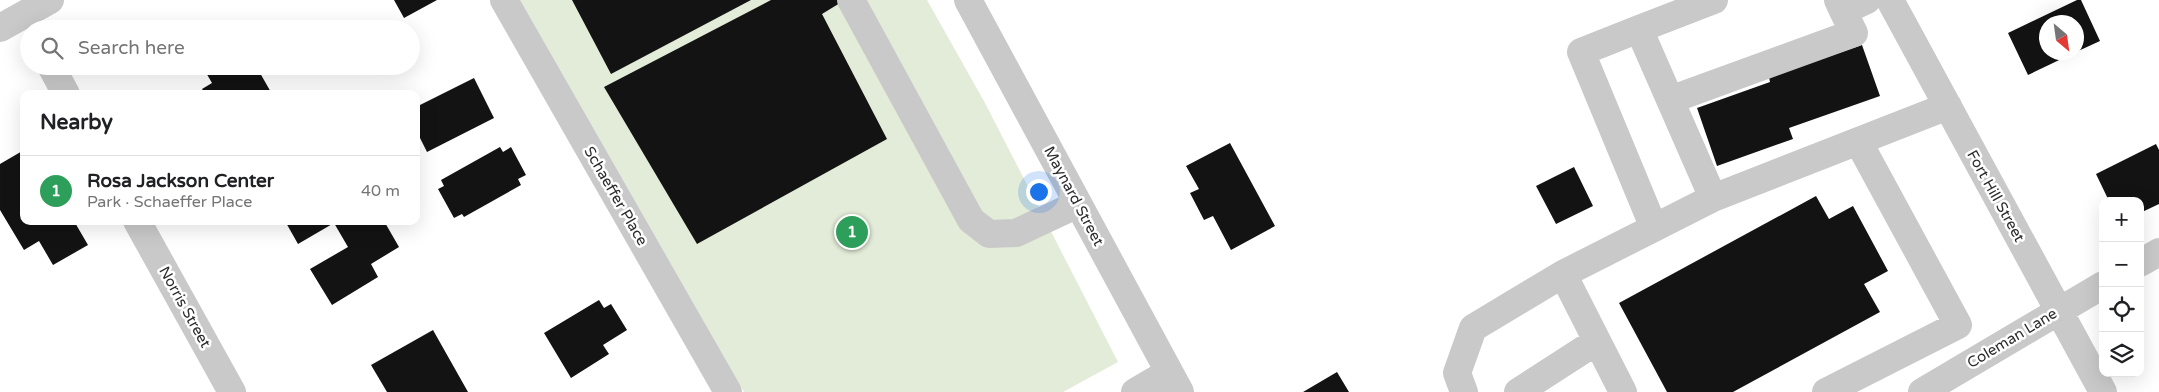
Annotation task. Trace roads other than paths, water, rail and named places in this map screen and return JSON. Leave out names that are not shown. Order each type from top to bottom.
[{"type":"street","points":[[17,18],[50,0]]},
{"type":"street","name":"Schaeffer Place","points":[[504,0],[728,392]]},
{"type":"street","points":[[852,0],[971,220],[989,234],[1016,233],[1078,204]]},
{"type":"street","name":"Maynard Street","points":[[968,0],[1174,382]]},
{"type":"street","points":[[1654,228],[1581,52],[1714,0]]},
{"type":"street","name":"Fort Hill Street","points":[[1890,0],[2058,310],[2097,390]]},
{"type":"street","points":[[1670,100],[1854,33],[1849,4]]},
{"type":"street","points":[[1639,29],[1713,198]]},
{"type":"street","points":[[56,75],[64,90]]},
{"type":"street","points":[[1464,392],[1457,373],[1473,328],[1563,274],[1713,198],[1948,106]]},
{"type":"street","points":[[1826,392],[1958,325],[1858,141]]},
{"type":"street","name":"Norris Street","points":[[139,225],[232,392]]},
{"type":"street","points":[[2144,261],[2159,252]]},
{"type":"street","points":[[1563,274],[1623,392]]},
{"type":"street","name":"Coleman Lane","points":[[1922,392],[2099,287]]},
{"type":"street","points":[[1518,392],[1597,341]]},
{"type":"street","points":[[1134,392],[1174,382]]},
{"type":"place","name":"Rosa Jackson Center","points":[[852,232]]}]
